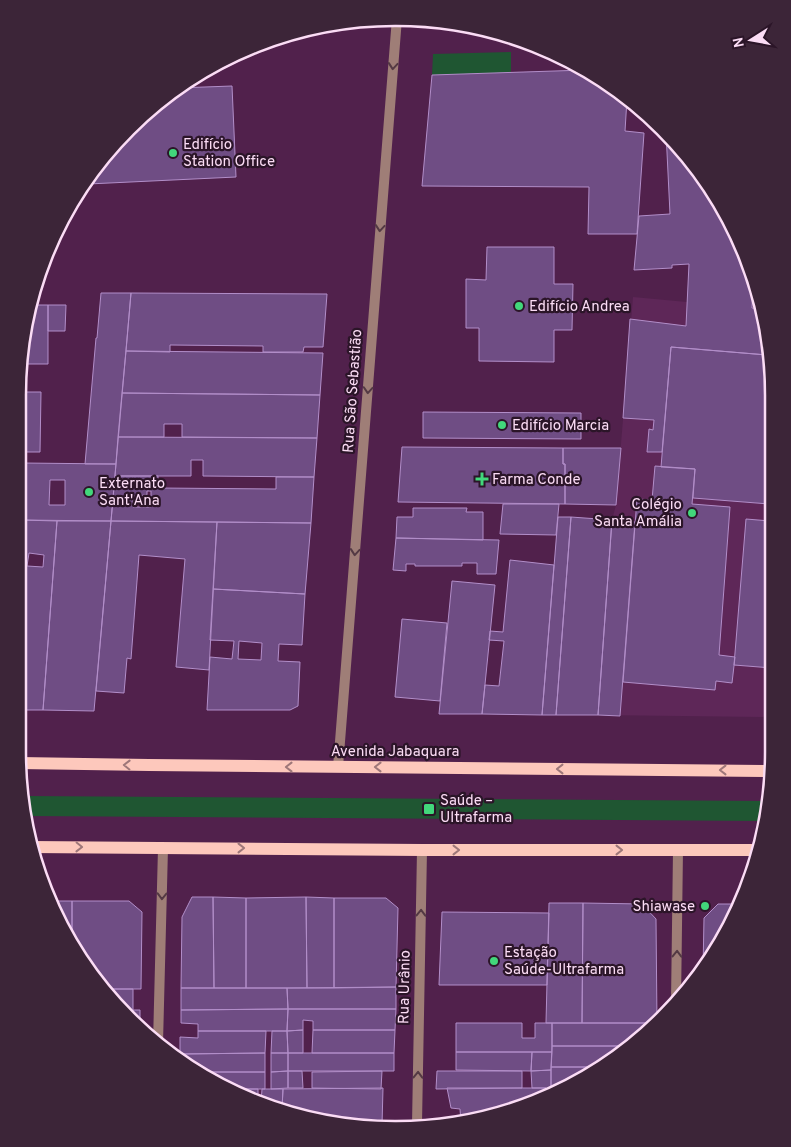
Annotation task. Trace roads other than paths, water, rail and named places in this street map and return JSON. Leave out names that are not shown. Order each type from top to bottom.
[{"type":"main road","name":"Avenida Jabaquara","points":[[26,763],[764,770]]},
{"type":"main road","points":[[39,846],[422,850],[751,850]]},
{"type":"street","name":"Rua São Sebastião","points":[[338,767],[396,26]]},
{"type":"street","points":[[158,1034],[163,848]]},
{"type":"street","name":"Rua Urânio","points":[[417,1120],[422,850]]},
{"type":"street","points":[[676,991],[678,850]]},
{"type":"place","name":"Edifício Station Office","points":[[173,153]]},
{"type":"place","name":"Edifício Andrea","points":[[519,306]]},
{"type":"place","name":"Edifício Marcia","points":[[502,425]]},
{"type":"place","name":"Farma Conde","points":[[482,479]]},
{"type":"place","name":"Externato Sant'Ana","points":[[89,492]]},
{"type":"place","name":"Colégio Santa Amália","points":[[692,513]]},
{"type":"place","name":"Saúde – Ultrafarma","points":[[429,809]]},
{"type":"place","name":"Shiawase","points":[[705,906]]},
{"type":"place","name":"Estação Saúde-Ultrafarma","points":[[494,961]]}]
